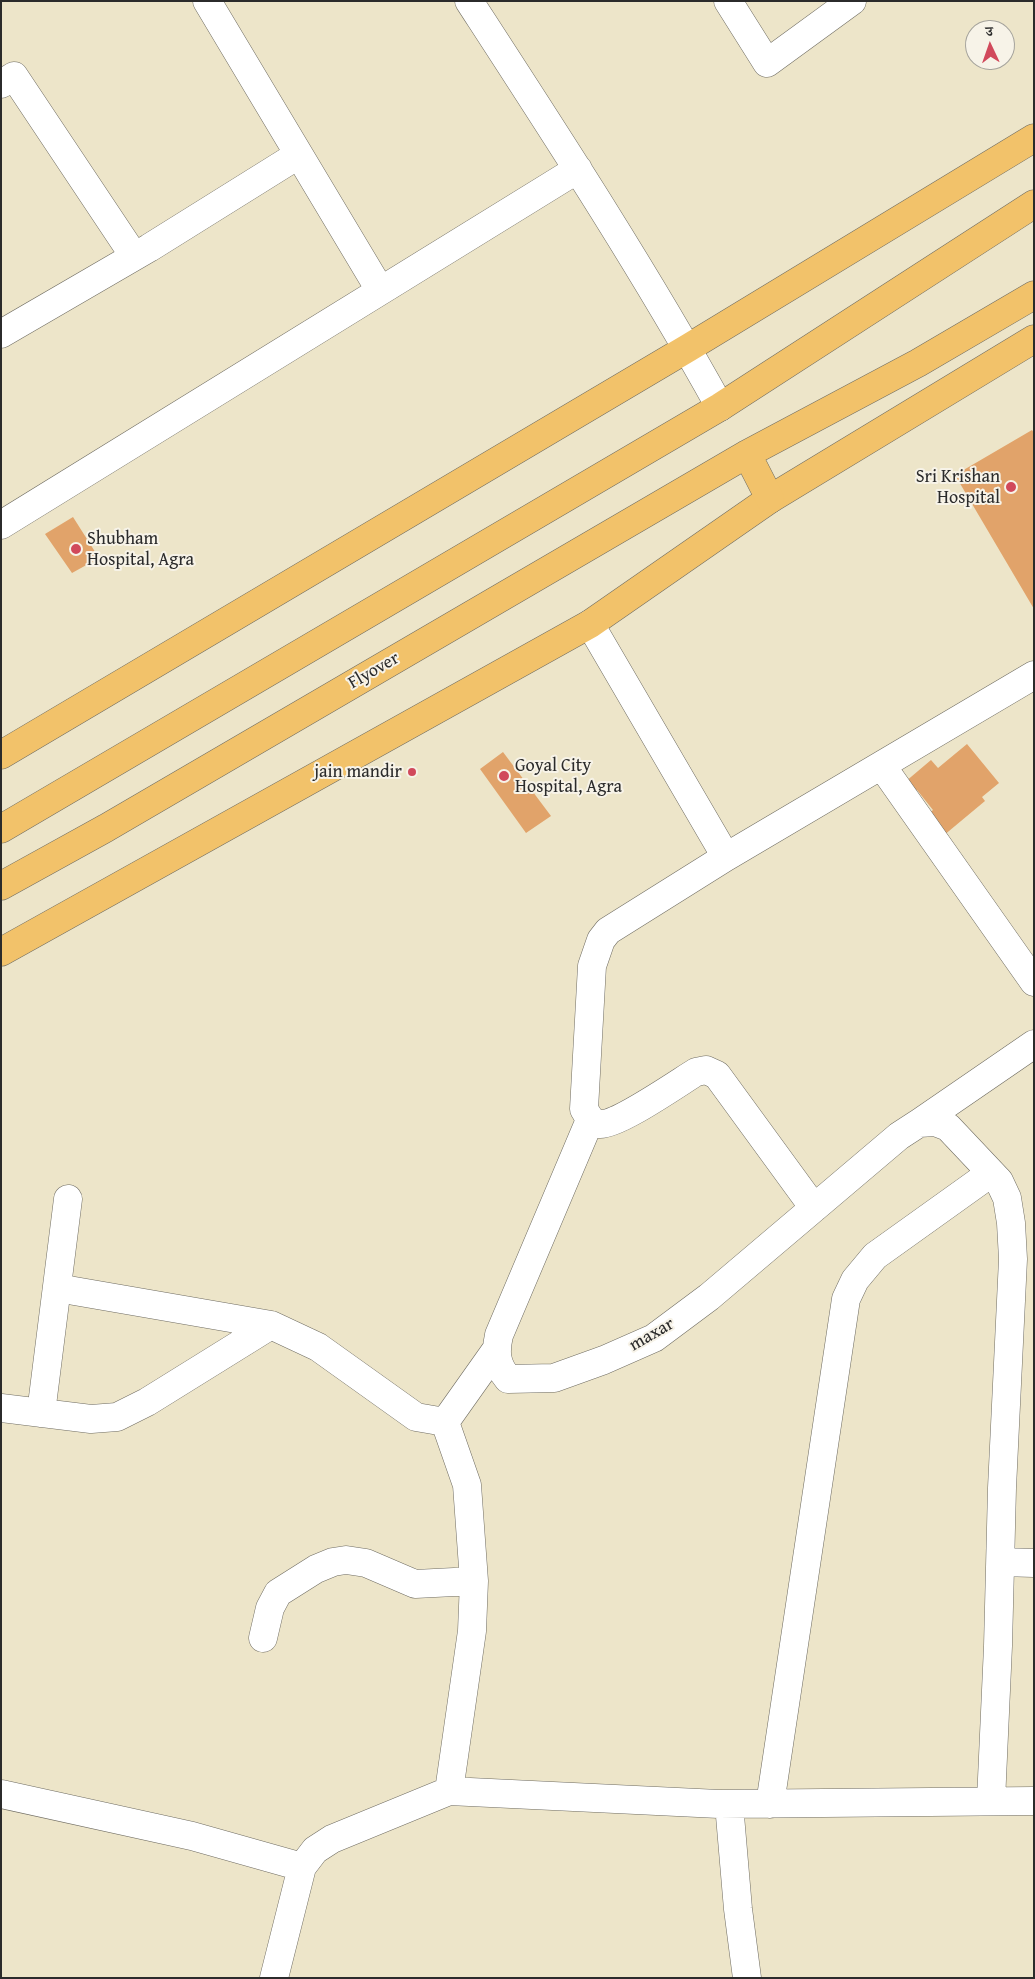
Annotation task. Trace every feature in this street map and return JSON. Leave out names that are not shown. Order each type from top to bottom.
[{"type":"main road","points":[[1,755],[688,348],[1034,138]]},
{"type":"main road","points":[[1,829],[720,407],[1034,204]]},
{"type":"main road","name":"Flyover","points":[[1,886],[132,813],[747,454],[918,363],[1034,294]]},
{"type":"main road","points":[[1,952],[590,624],[770,499],[1034,339]]},
{"type":"main road","points":[[747,454],[770,499]]},
{"type":"street","points":[[207,1],[380,290]]},
{"type":"street","points":[[469,1],[578,169],[688,348],[720,407]]},
{"type":"street","points":[[728,1],[767,63],[852,1]]},
{"type":"street","points":[[1,84],[14,76],[134,256]]},
{"type":"street","points":[[1,334],[134,256],[298,155]]},
{"type":"street","points":[[1,525],[578,169]]},
{"type":"street","points":[[590,624],[726,857]]},
{"type":"street","points":[[814,1208],[727,1086],[717,1075],[706,1070],[696,1072],[616,1121],[600,1124],[590,1120],[584,1109],[592,975],[594,959],[601,940],[608,931],[726,857],[1034,675]]},
{"type":"street","points":[[882,766],[1034,982]]},
{"type":"street","name":"maxar","points":[[496,1350],[499,1368],[508,1379],[554,1378],[604,1360],[654,1338],[709,1298],[898,1136],[1034,1044]]},
{"type":"street","points":[[445,1422],[496,1350],[499,1334],[590,1120]]},
{"type":"street","points":[[919,1123],[935,1122],[948,1127],[999,1181],[1007,1198],[1014,1259],[1002,1488],[1001,1562],[991,1801]]},
{"type":"street","points":[[770,1804],[846,1299],[855,1280],[875,1256],[991,1173]]},
{"type":"street","points":[[41,1413],[68,1198]]},
{"type":"street","points":[[57,1288],[271,1325],[318,1347],[416,1416],[445,1422]]},
{"type":"street","points":[[1,1408],[91,1419],[117,1417],[147,1402],[271,1325]]},
{"type":"street","points":[[445,1422],[467,1485],[474,1581],[472,1631],[449,1791]]},
{"type":"street","points":[[262,1638],[270,1608],[278,1593],[316,1569],[333,1562],[346,1560],[366,1563],[415,1584],[474,1581]]},
{"type":"street","points":[[1001,1562],[1034,1562]]},
{"type":"street","points":[[274,1978],[302,1867],[315,1850],[332,1839],[449,1791],[729,1804],[1034,1801]]},
{"type":"street","points":[[1,1794],[192,1836],[302,1867]]},
{"type":"street","points":[[729,1804],[738,1909],[747,1978]]},
{"type":"building","points":[[1032,430],[1034,433],[1034,609],[955,475]]},
{"type":"building","points":[[73,517],[99,558],[72,573],[45,534]]},
{"type":"building","points":[[967,744],[999,783],[982,797],[985,801],[943,836],[926,816],[933,810],[917,790],[914,792],[905,782],[931,760],[938,768]]},
{"type":"building","points":[[503,752],[551,816],[526,833],[480,769]]},
{"type":"place","name":"Sri Krishan Hospital","points":[[1011,487]]},
{"type":"place","name":"Shubham Hospital, Agra","points":[[76,549]]},
{"type":"place","name":"jain mandir","points":[[412,772]]},
{"type":"place","name":"Goyal City Hospital, Agra","points":[[504,776]]}]
